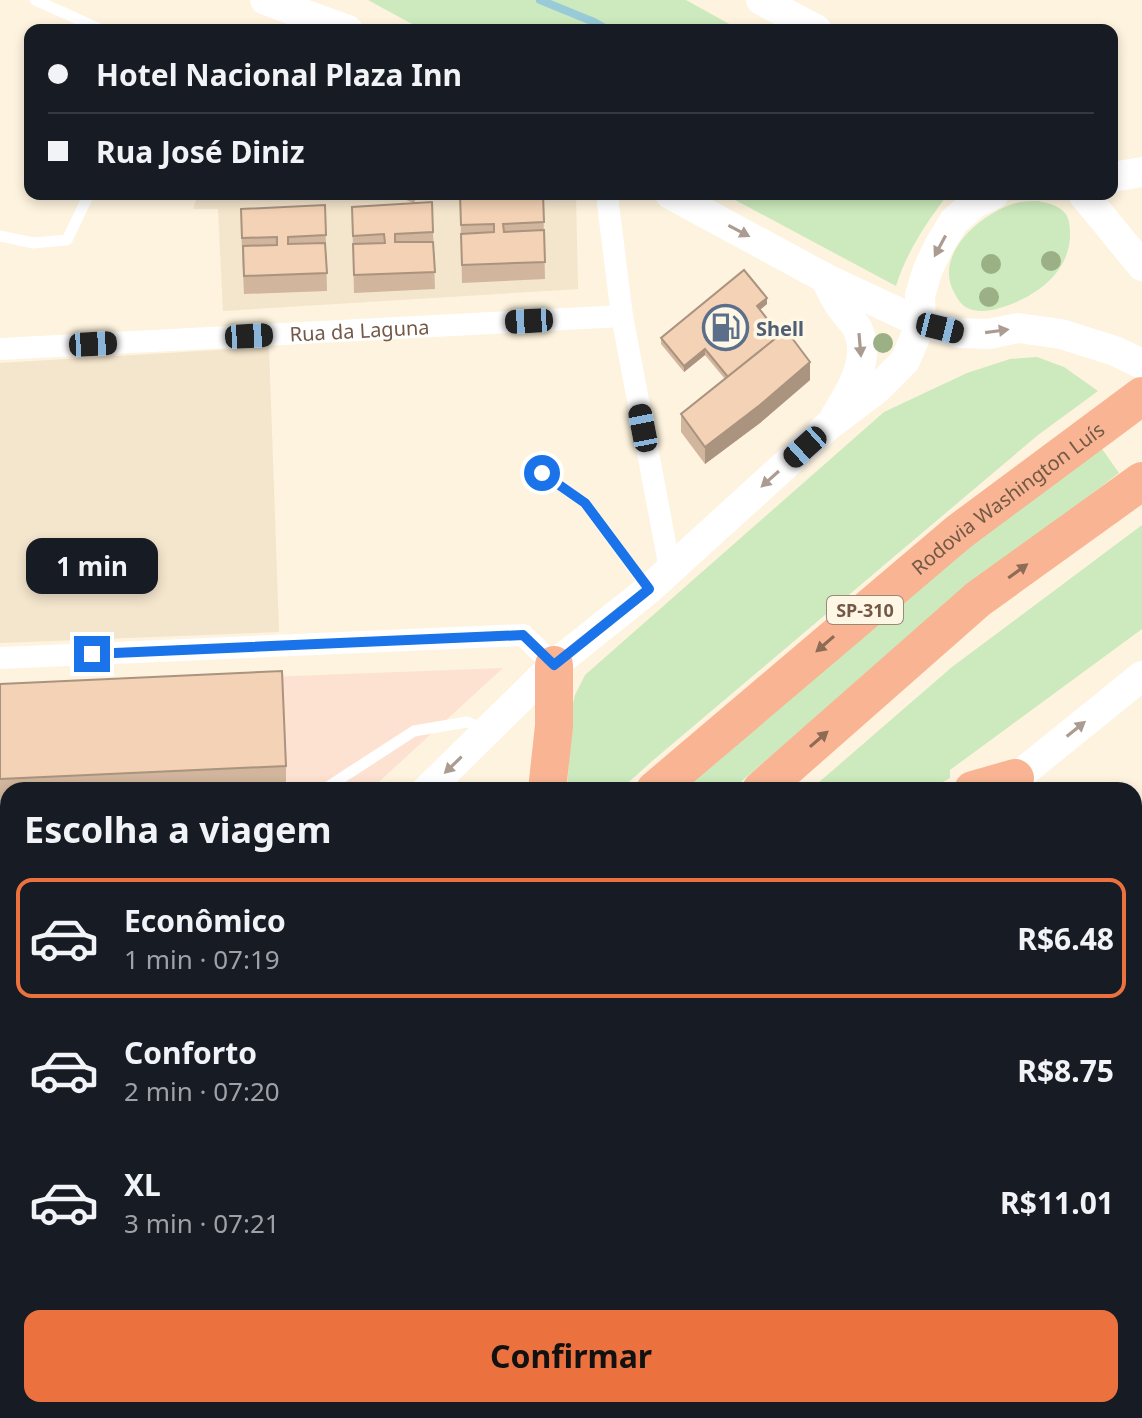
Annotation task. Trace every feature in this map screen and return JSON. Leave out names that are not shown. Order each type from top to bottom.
[{"type":"highway","name":"Rodovia Washington Luís","points":[[664,782],[959,532],[1142,396]]},
{"type":"highway","points":[[770,782],[978,599],[1132,489]]},
{"type":"highway","points":[[548,782],[554,726],[554,665]]},
{"type":"main road","points":[[265,0],[331,24]]},
{"type":"main road","points":[[761,0],[806,24]]},
{"type":"main road","points":[[1118,176],[1142,172]]},
{"type":"main road","points":[[681,200],[825,278],[921,323],[960,333],[989,334],[1018,328],[1061,334],[1115,351],[1142,364]]},
{"type":"main road","points":[[435,782],[554,665],[659,579],[828,426],[878,388],[905,361],[921,323],[920,295],[928,269],[954,221],[981,200]]},
{"type":"main road","points":[[1088,200],[1142,266]]},
{"type":"main road","points":[[825,278],[842,309],[859,329],[864,350],[859,373],[849,395],[828,426]]},
{"type":"main road","points":[[1010,782],[1142,676]]},
{"type":"street","points":[[608,200],[659,579]]},
{"type":"street","name":"Rua da Laguna","points":[[0,349],[622,316]]},
{"type":"street","points":[[0,658],[523,635],[554,665]]},
{"type":"lane","points":[[35,0],[89,24]]},
{"type":"lane","points":[[0,236],[33,243],[67,240],[86,200]]},
{"type":"lane","points":[[542,473],[585,503],[659,579]]},
{"type":"lane","points":[[335,782],[414,731],[467,722],[488,731]]},
{"type":"shaded area","points":[[196,200],[576,200],[578,289],[223,311],[218,209],[193,209]]},
{"type":"shaded area","points":[[269,347],[279,632],[0,643],[0,363]]},
{"type":"shaded area","points":[[503,668],[379,782],[0,782],[0,687]]},
{"type":"green space","points":[[368,0],[686,0],[729,24],[412,24]]},
{"type":"green space","points":[[735,200],[944,200],[918,238],[896,286]]},
{"type":"green space","points":[[1038,201],[1059,208],[1069,221],[1068,249],[1058,270],[1041,288],[1009,305],[982,311],[964,306],[949,279],[950,264],[965,236],[991,214],[1020,202]]},
{"type":"green space","points":[[1037,357],[1064,367],[1098,391],[1038,435],[629,782],[568,782],[569,719],[575,695],[585,675],[884,412],[967,373],[1010,359]]},
{"type":"green space","points":[[1100,446],[1119,473],[983,577],[740,782],[683,782],[853,636]]},
{"type":"green space","points":[[1142,525],[1142,629],[950,770],[950,778],[943,782],[819,782],[952,667]]},
{"type":"building","points":[[460,200],[543,200],[544,222],[503,224],[504,232],[544,230],[545,262],[462,265],[461,234],[494,232],[494,224],[461,225]]},
{"type":"building","points":[[432,202],[433,232],[395,234],[395,242],[433,242],[435,272],[354,275],[353,244],[385,243],[384,234],[353,236],[352,207]]},
{"type":"building","points":[[325,205],[326,235],[288,237],[288,244],[325,243],[327,273],[244,276],[243,246],[277,245],[277,237],[242,238],[241,209]]},
{"type":"building","name":"Shell","points":[[744,270],[767,298],[757,306],[780,335],[728,377],[705,349],[684,366],[661,338]]},
{"type":"building","points":[[786,330],[810,362],[705,447],[681,414]]},
{"type":"building","points":[[282,671],[286,766],[0,779],[0,684]]},
{"type":"waterway","points":[[540,0],[598,24]]},
{"type":"place","name":"Shell","points":[[725,328]]},
{"type":"route","points":[[92,654],[523,635],[554,665],[649,589],[585,503],[542,473]]}]
